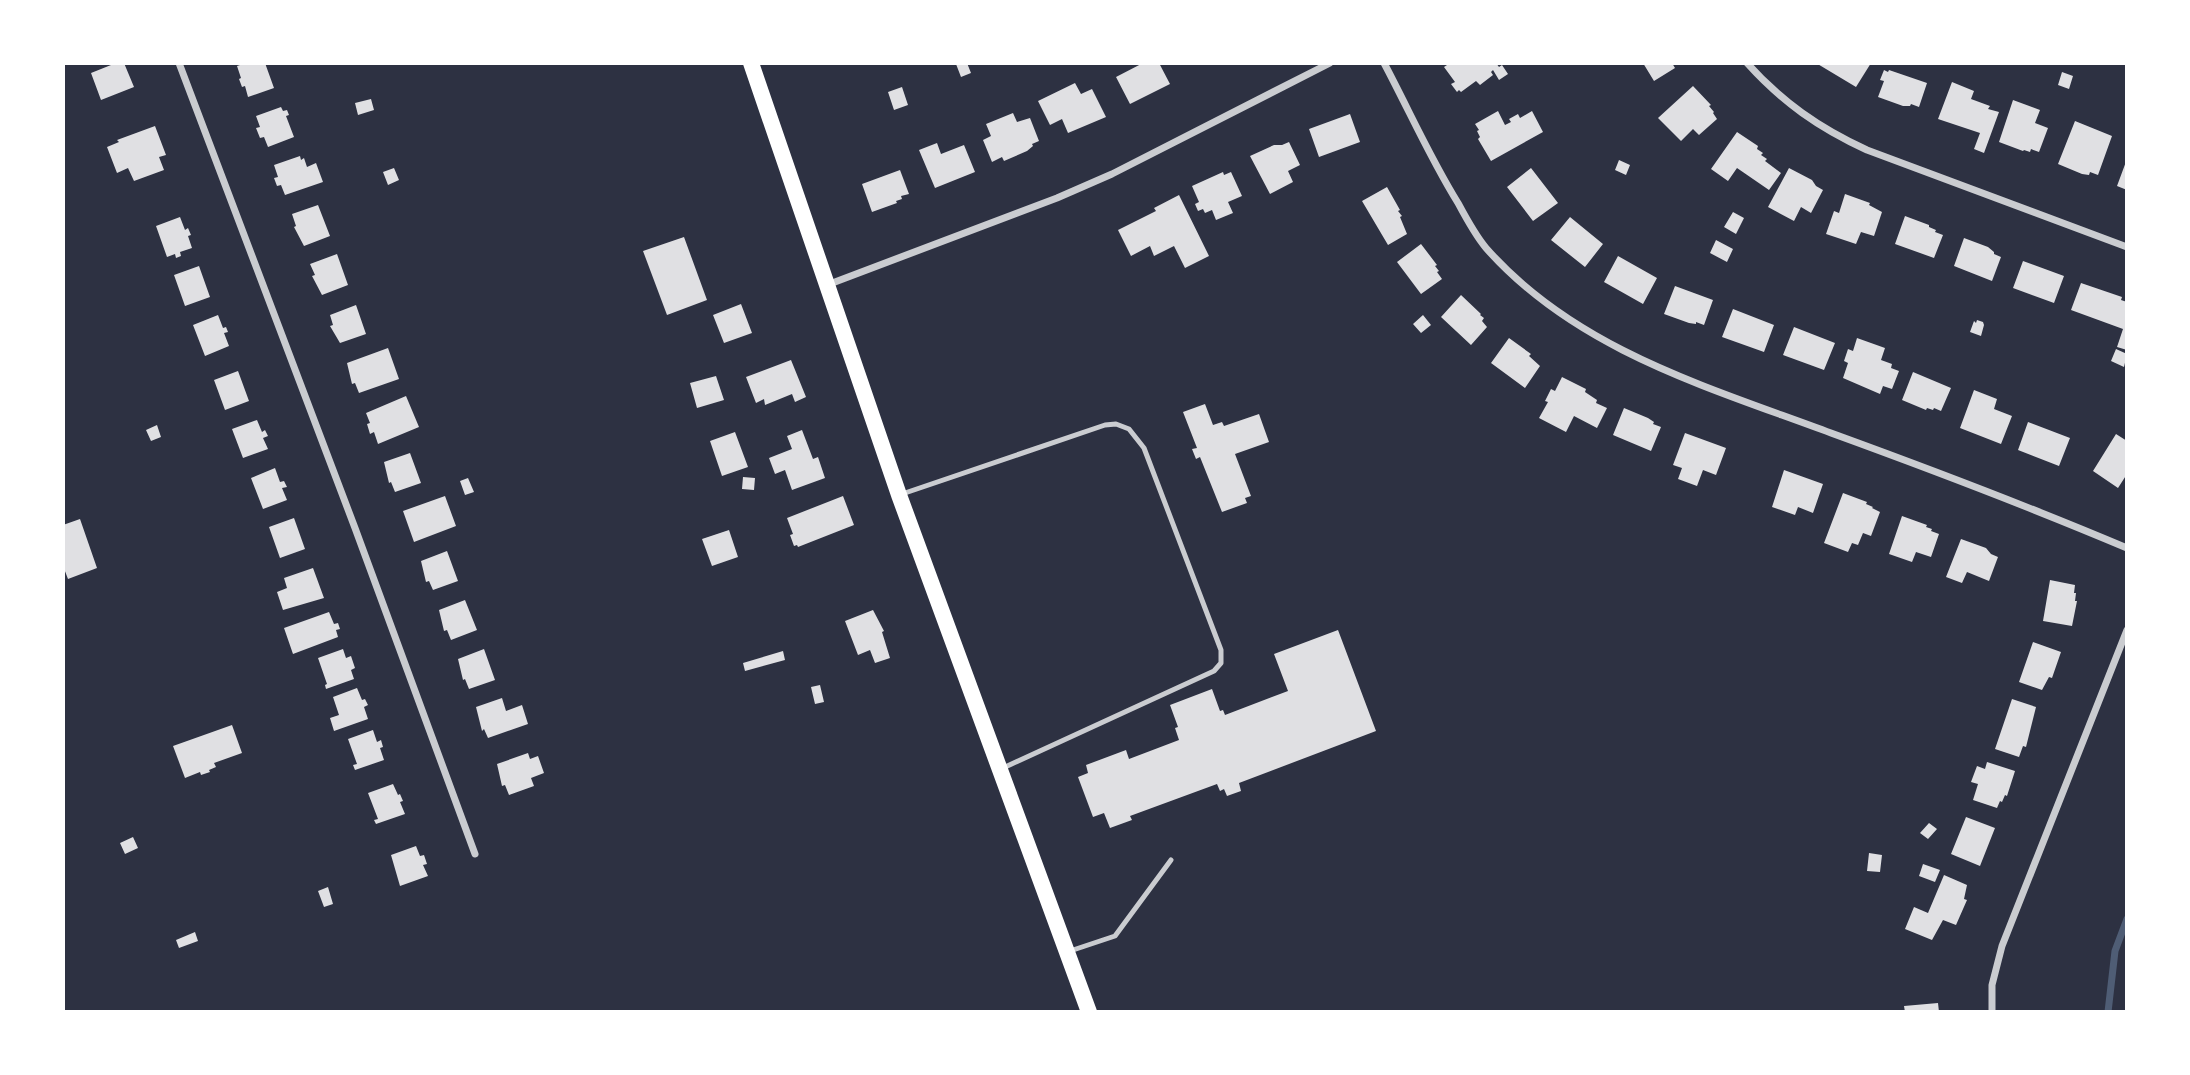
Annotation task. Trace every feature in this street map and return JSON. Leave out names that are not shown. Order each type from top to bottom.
[{"type":"main road","points":[[751,63],[899,495],[1089,1012]]},
{"type":"street","points":[[179,63],[475,855]]},
{"type":"street","points":[[826,285],[1090,184],[1330,63]]},
{"type":"street","points":[[1384,63],[1441,176],[1485,246],[1533,293],[1568,320],[1620,351],[1930,469],[2127,548]]},
{"type":"street","points":[[1746,63],[1788,103],[1830,133],[1867,150],[2127,247]]},
{"type":"street","points":[[1992,1012],[1992,985],[2002,946],[2127,630]]},
{"type":"lane","points":[[899,495],[1105,425],[1116,424],[1129,429],[1144,448],[1196,582],[1220,650],[1221,663],[1214,671],[999,770]]},
{"type":"lane","points":[[1067,951],[1115,936],[1171,860]]},
{"type":"building","points":[[116,63],[124,63],[134,87],[101,100],[91,73]]},
{"type":"building","points":[[265,63],[274,88],[248,97],[245,86],[242,87],[239,79],[241,78],[237,66]]},
{"type":"building","points":[[967,63],[971,73],[961,77],[956,64]]},
{"type":"building","points":[[1143,63],[1159,63],[1170,84],[1130,104],[1116,77]]},
{"type":"building","points":[[1450,63],[1496,63],[1499,67],[1502,65],[1508,74],[1499,80],[1493,70],[1493,75],[1480,85],[1476,81],[1457,92],[1451,84],[1455,82],[1444,67]]},
{"type":"building","points":[[1643,63],[1672,63],[1675,68],[1654,81]]},
{"type":"building","points":[[1816,63],[1871,63],[1856,87]]},
{"type":"building","points":[[1884,70],[1927,83],[1919,107],[1911,104],[1903,106],[1878,97],[1884,81],[1880,80]]},
{"type":"building","points":[[2062,72],[2073,76],[2069,89],[2058,85]]},
{"type":"building","points":[[1952,82],[1974,91],[1971,99],[1999,112],[1984,153],[1974,149],[1980,133],[1938,119]]},
{"type":"building","points":[[1075,83],[1081,94],[1092,89],[1106,117],[1068,133],[1062,119],[1050,125],[1038,101]]},
{"type":"building","points":[[1693,86],[1711,105],[1709,106],[1717,119],[1699,135],[1693,129],[1681,141],[1658,118]]},
{"type":"building","points":[[902,87],[908,105],[894,110],[888,92]]},
{"type":"building","points":[[371,99],[374,110],[358,115],[355,103]]},
{"type":"building","points":[[2013,100],[2040,110],[2035,123],[2048,128],[2039,152],[2031,149],[2030,152],[2023,151],[1999,142]]},
{"type":"building","points":[[281,107],[283,111],[287,110],[289,115],[286,116],[294,137],[268,147],[256,128],[260,127],[256,116]]},
{"type":"building","points":[[1498,111],[1505,125],[1518,114],[1520,118],[1532,111],[1543,132],[1491,161],[1478,139],[1479,130],[1475,124]]},
{"type":"building","points":[[1013,113],[1017,122],[1030,118],[1039,141],[1032,144],[1027,151],[1004,161],[1002,157],[992,162],[983,140],[991,136],[986,124]]},
{"type":"building","points":[[1350,114],[1360,142],[1319,157],[1309,129]]},
{"type":"building","points":[[2075,121],[2112,136],[2098,175],[2090,172],[2089,175],[2082,174],[2058,164]]},
{"type":"building","points":[[155,126],[166,155],[159,157],[164,170],[134,181],[128,168],[117,173],[107,147],[119,142],[117,140]]},
{"type":"building","points":[[1737,132],[1758,146],[1757,149],[1763,153],[1761,155],[1767,159],[1765,161],[1781,173],[1769,190],[1737,168],[1728,181],[1711,169]]},
{"type":"building","points":[[1289,142],[1300,165],[1288,171],[1293,182],[1270,194],[1250,156],[1274,145]]},
{"type":"building","points":[[937,143],[941,154],[964,145],[975,172],[935,188],[919,150]]},
{"type":"building","points":[[300,156],[301,160],[304,158],[307,167],[316,163],[323,182],[285,195],[274,178],[278,177],[274,165]]},
{"type":"building","points":[[2127,159],[2127,190],[2117,186]]},
{"type":"building","points":[[1619,160],[1630,165],[1626,175],[1615,170]]},
{"type":"building","points":[[394,168],[399,180],[388,185],[383,172]]},
{"type":"building","points":[[1531,168],[1558,203],[1533,221],[1507,187]]},
{"type":"building","points":[[1789,168],[1812,180],[1823,190],[1811,213],[1801,207],[1794,221],[1768,207]]},
{"type":"building","points":[[900,170],[909,194],[901,196],[902,199],[896,201],[897,203],[872,212],[862,184]]},
{"type":"building","points":[[1223,172],[1224,175],[1231,172],[1242,196],[1228,202],[1233,213],[1216,220],[1212,210],[1205,213],[1203,209],[1198,211],[1195,204],[1199,202],[1192,186]]},
{"type":"building","points":[[1387,187],[1400,210],[1398,211],[1407,234],[1388,245],[1362,201]]},
{"type":"building","points":[[1845,194],[1870,203],[1869,205],[1882,212],[1874,236],[1861,232],[1856,244],[1826,234],[1834,211],[1839,213]]},
{"type":"building","points":[[1179,195],[1209,256],[1185,268],[1174,246],[1154,256],[1150,246],[1131,256],[1118,230],[1156,211],[1154,208]]},
{"type":"building","points":[[318,205],[330,236],[304,246],[294,227],[296,226],[292,214]]},
{"type":"building","points":[[1733,212],[1744,218],[1736,234],[1724,227]]},
{"type":"building","points":[[1905,216],[1929,225],[1935,232],[1943,235],[1934,258],[1895,244]]},
{"type":"building","points":[[180,217],[185,230],[188,228],[191,235],[188,236],[192,248],[180,252],[181,256],[176,258],[175,254],[167,257],[156,226]]},
{"type":"building","points":[[1570,217],[1603,244],[1585,267],[1551,240]]},
{"type":"building","points":[[684,237],[707,300],[667,315],[643,251]]},
{"type":"building","points":[[1964,238],[1988,247],[2001,257],[1992,281],[1954,266]]},
{"type":"building","points":[[1716,240],[1733,249],[1727,262],[1710,253]]},
{"type":"building","points":[[1421,244],[1437,265],[1437,272],[1442,279],[1421,294],[1397,262]]},
{"type":"building","points":[[337,254],[348,285],[322,295],[312,276],[315,275],[310,264]]},
{"type":"building","points":[[1618,256],[1657,278],[1643,304],[1604,282]]},
{"type":"building","points":[[2023,261],[2064,276],[2054,303],[2013,288]]},
{"type":"building","points":[[199,266],[210,297],[185,306],[174,275]]},
{"type":"building","points":[[2081,283],[2122,297],[2121,300],[2127,302],[2127,350],[2117,347],[2123,329],[2071,310]]},
{"type":"building","points":[[1675,286],[1713,300],[1704,325],[1664,314]]},
{"type":"building","points":[[1461,295],[1481,314],[1487,327],[1471,345],[1441,317]]},
{"type":"building","points":[[741,304],[752,333],[724,343],[713,315]]},
{"type":"building","points":[[356,305],[366,334],[340,343],[330,326],[333,325],[330,315]]},
{"type":"building","points":[[1733,309],[1774,325],[1764,352],[1722,337]]},
{"type":"building","points":[[218,315],[223,328],[226,327],[228,332],[224,333],[229,346],[205,356],[193,325]]},
{"type":"building","points":[[1423,315],[1431,325],[1421,333],[1413,324]]},
{"type":"building","points":[[1977,320],[1984,325],[1981,336],[1970,332]]},
{"type":"building","points":[[1794,327],[1835,343],[1824,370],[1783,355]]},
{"type":"building","points":[[1509,338],[1531,354],[1529,356],[1540,366],[1525,388],[1491,363]]},
{"type":"building","points":[[1857,338],[1885,348],[1881,360],[1892,364],[1891,368],[1899,371],[1892,389],[1883,386],[1880,394],[1843,378],[1848,363],[1844,361],[1848,349],[1853,351]]},
{"type":"building","points":[[388,348],[399,379],[359,393],[355,383],[352,384],[347,363]]},
{"type":"building","points":[[2116,349],[2127,354],[2124,367],[2111,361]]},
{"type":"building","points":[[791,360],[806,397],[795,402],[792,394],[765,405],[764,399],[756,403],[746,377]]},
{"type":"building","points":[[238,371],[249,401],[225,410],[214,380]]},
{"type":"building","points":[[1913,372],[1951,388],[1941,411],[1934,408],[1926,410],[1902,400]]},
{"type":"building","points":[[716,376],[724,400],[697,408],[690,383]]},
{"type":"building","points":[[1562,377],[1586,389],[1585,392],[1597,400],[1596,403],[1607,408],[1597,428],[1574,416],[1566,432],[1539,418],[1548,402],[1545,401],[1551,389],[1555,391]]},
{"type":"building","points":[[1974,390],[1997,399],[1994,409],[2012,416],[2001,444],[1960,428]]},
{"type":"building","points":[[406,396],[419,427],[378,444],[374,432],[370,434],[366,413]]},
{"type":"building","points":[[1205,404],[1213,425],[1222,422],[1224,426],[1259,414],[1269,442],[1235,454],[1251,496],[1245,498],[1247,503],[1222,512],[1200,457],[1196,459],[1192,449],[1197,448],[1183,412]]},
{"type":"building","points":[[1624,408],[1661,427],[1651,451],[1613,435]]},
{"type":"building","points":[[257,420],[262,432],[265,430],[268,436],[263,438],[268,449],[243,458],[232,429]]},
{"type":"building","points":[[2028,422],[2070,438],[2059,466],[2018,450]]},
{"type":"building","points":[[157,425],[161,437],[151,441],[146,430]]},
{"type":"building","points":[[802,430],[813,459],[818,457],[825,478],[792,490],[785,470],[775,474],[769,458],[792,449],[787,436]]},
{"type":"building","points":[[735,432],[748,467],[722,476],[710,441]]},
{"type":"building","points":[[1685,433],[1726,448],[1716,475],[1703,470],[1697,486],[1678,479],[1682,468],[1673,465]]},
{"type":"building","points":[[2116,434],[2127,441],[2127,474],[2118,488],[2093,471]]},
{"type":"building","points":[[410,453],[421,483],[395,492],[391,482],[389,483],[384,462]]},
{"type":"building","points":[[275,468],[280,482],[284,481],[287,487],[282,488],[287,500],[263,509],[251,478]]},
{"type":"building","points":[[1784,470],[1823,484],[1813,513],[1798,507],[1795,515],[1772,507]]},
{"type":"building","points":[[743,477],[755,478],[754,490],[742,489]]},
{"type":"building","points":[[468,478],[474,492],[465,495],[460,481]]},
{"type":"building","points":[[1843,493],[1867,502],[1866,504],[1880,512],[1871,536],[1863,533],[1858,545],[1852,543],[1848,552],[1824,543]]},
{"type":"building","points":[[445,496],[456,526],[414,542],[403,511]]},
{"type":"building","points":[[843,496],[854,525],[798,547],[794,546],[787,518]]},
{"type":"building","points":[[1902,516],[1927,525],[1931,531],[1939,534],[1931,557],[1916,552],[1912,562],[1889,554]]},
{"type":"building","points":[[294,518],[305,549],[280,558],[269,527]]},
{"type":"building","points":[[80,519],[97,568],[68,579],[63,566],[63,525]]},
{"type":"building","points":[[729,530],[738,557],[712,566],[702,539]]},
{"type":"building","points":[[1961,539],[1986,548],[1998,557],[1989,581],[1967,572],[1962,583],[1946,577]]},
{"type":"building","points":[[447,551],[458,581],[433,590],[429,581],[426,582],[421,561]]},
{"type":"building","points":[[313,568],[324,598],[283,610],[277,592],[287,588],[284,578]]},
{"type":"building","points":[[2050,580],[2075,585],[2077,601],[2072,626],[2043,621]]},
{"type":"building","points":[[465,600],[477,630],[451,640],[447,630],[444,631],[439,610]]},
{"type":"building","points":[[873,610],[884,631],[882,632],[890,658],[875,663],[870,650],[858,655],[845,621]]},
{"type":"building","points":[[329,612],[334,624],[338,623],[338,637],[293,654],[284,628]]},
{"type":"building","points":[[1338,630],[1376,731],[1239,783],[1241,791],[1227,796],[1224,789],[1220,791],[1217,784],[1130,816],[1132,820],[1110,828],[1104,813],[1093,817],[1078,777],[1088,773],[1086,765],[1126,750],[1129,759],[1179,740],[1175,728],[1178,727],[1170,705],[1212,689],[1220,711],[1223,710],[1225,715],[1288,691],[1274,654]]},
{"type":"building","points":[[2033,642],[2061,652],[2052,678],[2049,677],[2042,690],[2019,682]]},
{"type":"building","points":[[343,649],[346,658],[351,656],[355,668],[351,670],[354,679],[326,689],[327,684],[318,658]]},
{"type":"building","points":[[484,649],[495,680],[469,689],[465,679],[463,680],[458,659]]},
{"type":"building","points":[[783,651],[785,660],[745,671],[743,663]]},
{"type":"building","points":[[820,685],[824,702],[815,704],[811,687]]},
{"type":"building","points":[[357,688],[362,700],[365,699],[368,705],[364,707],[368,719],[334,731],[330,718],[339,715],[333,697]]},
{"type":"building","points":[[502,698],[506,711],[522,705],[528,724],[488,738],[484,729],[482,731],[476,707]]},
{"type":"building","points":[[2012,699],[2036,707],[2026,747],[2023,746],[2019,757],[1995,749]]},
{"type":"building","points":[[232,725],[242,753],[214,763],[216,767],[209,770],[210,772],[201,775],[200,772],[185,778],[173,746]]},
{"type":"building","points":[[373,730],[377,742],[381,740],[383,747],[380,748],[384,760],[355,770],[353,765],[357,764],[348,739]]},
{"type":"building","points":[[528,753],[530,759],[538,756],[544,773],[531,778],[534,786],[509,795],[505,785],[502,786],[497,764]]},
{"type":"building","points":[[1987,762],[2015,771],[2007,796],[2000,801],[1997,808],[1973,800],[1978,784],[1971,782],[1977,766],[1985,769]]},
{"type":"building","points":[[393,784],[403,801],[400,802],[405,814],[376,824],[374,820],[378,819],[368,793]]},
{"type":"building","points":[[1966,817],[1995,828],[1980,866],[1951,854]]},
{"type":"building","points":[[1929,823],[1937,829],[1928,839],[1920,833]]},
{"type":"building","points":[[133,837],[138,848],[125,854],[120,843]]},
{"type":"building","points":[[416,846],[420,856],[424,855],[427,864],[423,865],[428,876],[400,886],[391,855]]},
{"type":"building","points":[[1869,853],[1882,855],[1880,872],[1867,871]]},
{"type":"building","points":[[1923,864],[1940,870],[1935,882],[1919,876]]},
{"type":"building","points":[[1944,875],[1967,885],[1964,899],[1967,900],[1956,925],[1943,920],[1932,940],[1905,929],[1914,907],[1928,913]]},
{"type":"building","points":[[328,887],[333,904],[324,907],[318,891]]},
{"type":"building","points":[[195,932],[198,941],[179,948],[176,940]]},
{"type":"building","points":[[1938,1003],[1939,1012],[1905,1012],[1904,1006]]},
{"type":"waterway","points":[[2108,1012],[2115,951],[2127,919]]}]
